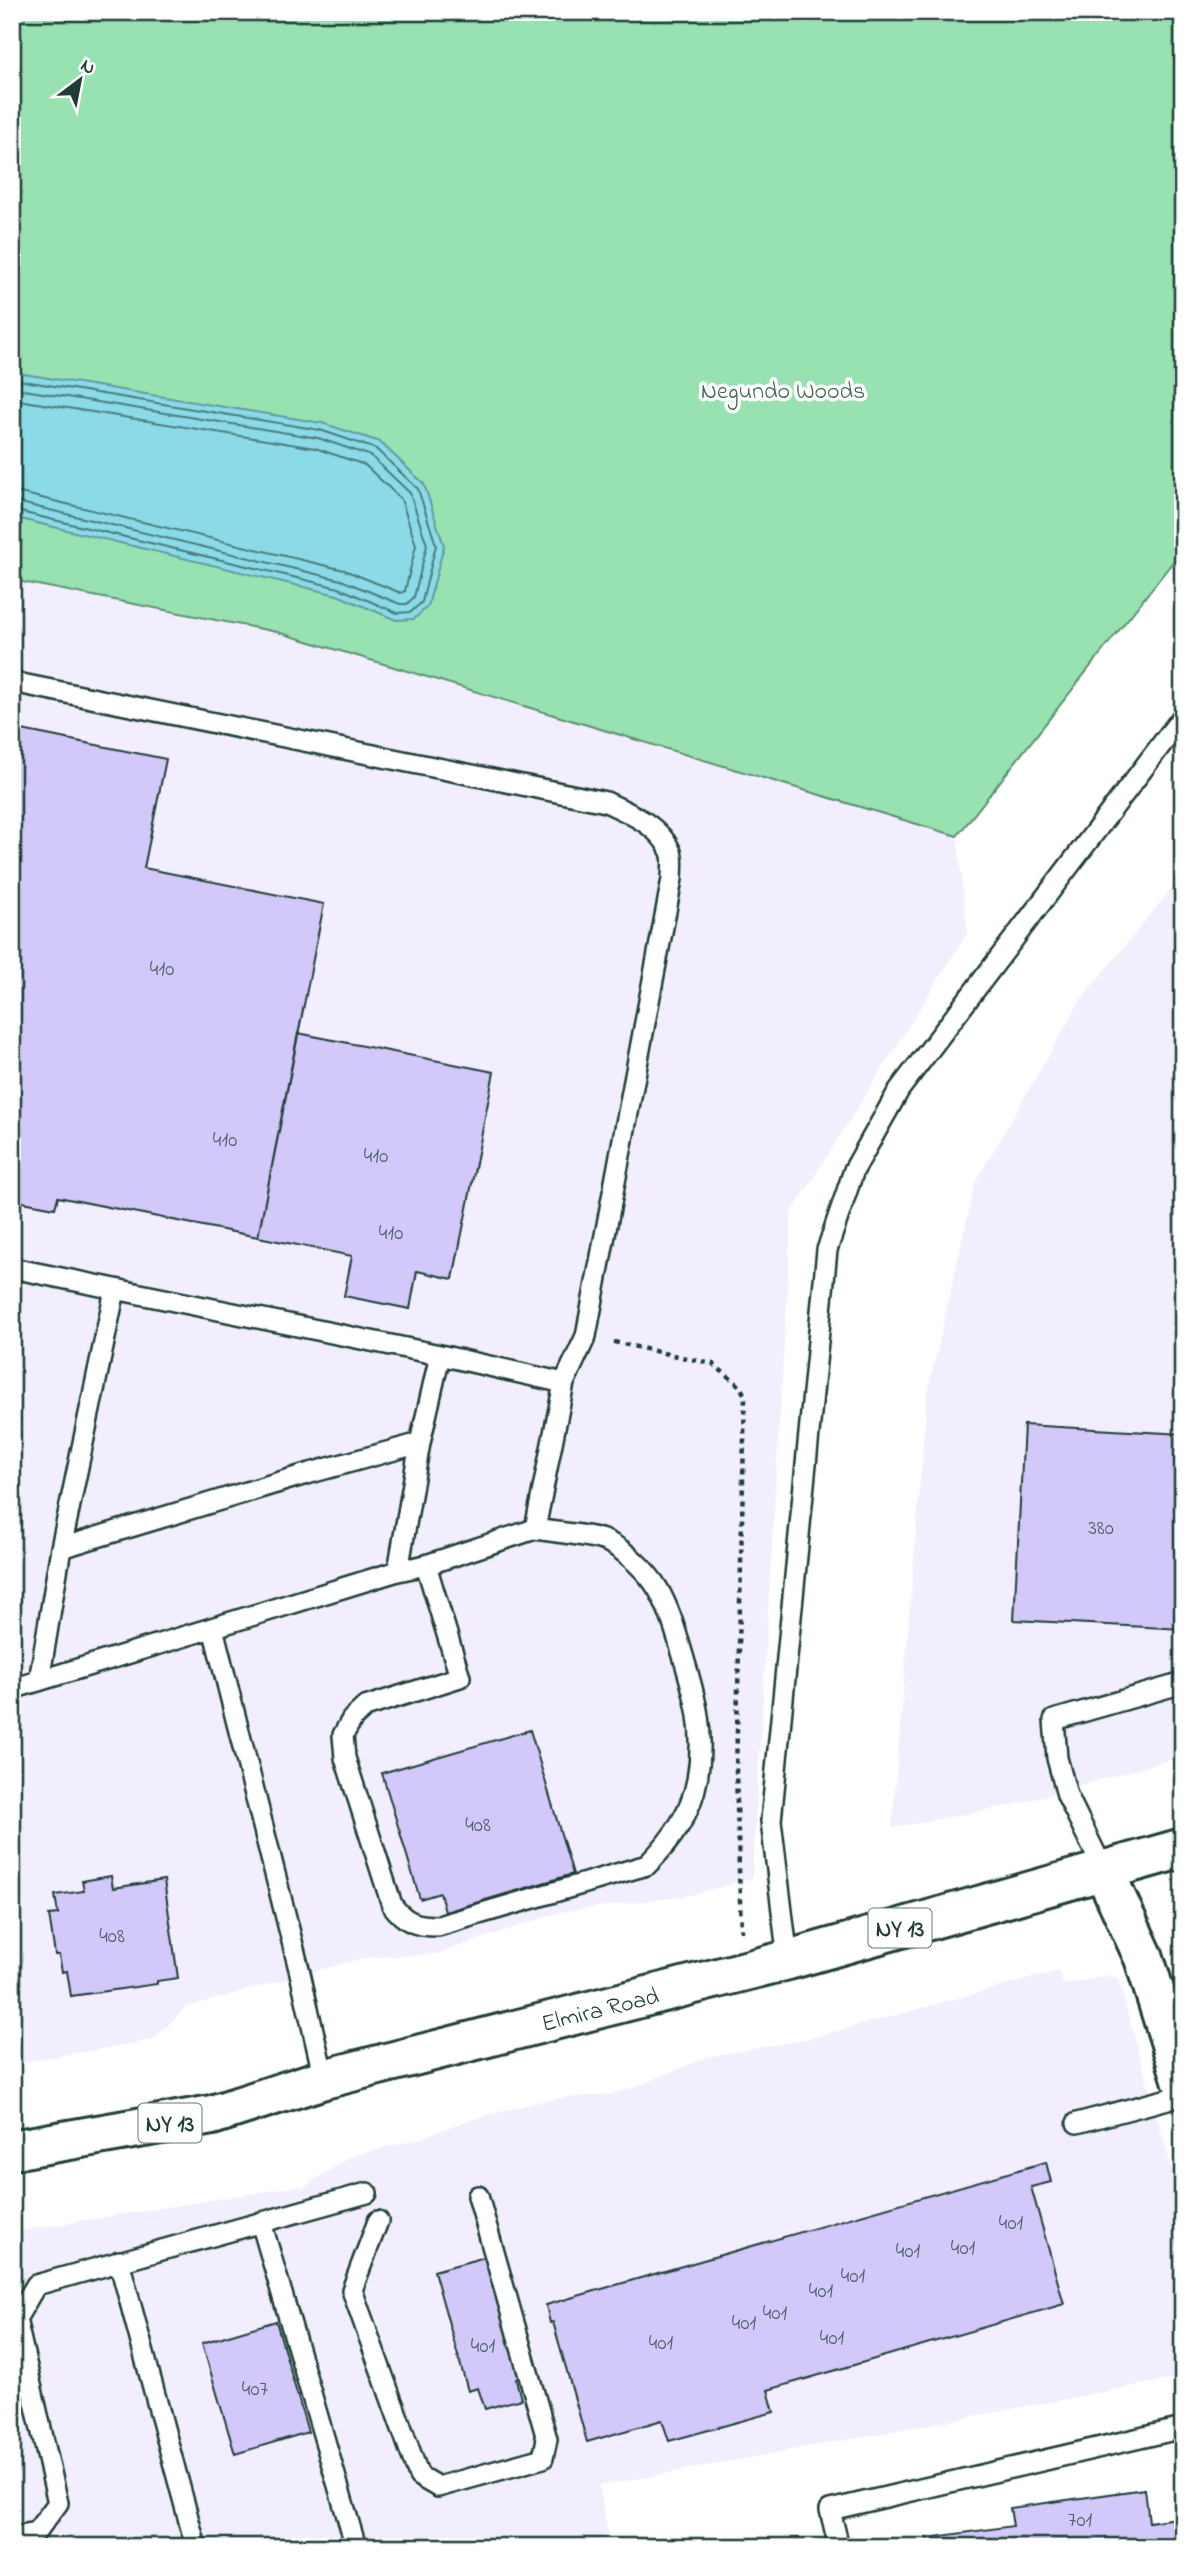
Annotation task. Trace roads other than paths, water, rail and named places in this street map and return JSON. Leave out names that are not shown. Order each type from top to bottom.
[{"type":"main road","name":"Elmira Road","points":[[12,2150],[212,2115],[324,2080],[788,1960],[1183,1848]]},
{"type":"main road","points":[[1104,1871],[1144,1958],[1183,2082]]},
{"type":"lane","points":[[12,682],[606,802],[632,814],[656,831],[672,853],[672,879],[586,1336],[564,1383],[535,1529]]},
{"type":"lane","points":[[788,1960],[771,1821],[827,1250],[854,1170],[899,1090],[1183,716]]},
{"type":"lane","points":[[12,1268],[440,1355],[564,1383]]},
{"type":"lane","points":[[39,1681],[61,1548],[115,1290]]},
{"type":"lane","points":[[398,1571],[420,1443],[440,1355]]},
{"type":"lane","points":[[61,1548],[303,1475],[420,1443]]},
{"type":"lane","points":[[12,1689],[398,1571],[426,1565],[535,1529],[607,1541],[633,1561],[657,1588],[671,1617],[698,1706],[701,1734],[697,1781],[685,1817],[667,1845],[646,1865],[438,1926],[419,1926],[401,1917],[392,1905],[345,1758],[343,1735],[352,1719],[365,1707],[460,1677],[426,1565]]},
{"type":"lane","points":[[213,1628],[300,1973],[324,2080]]},
{"type":"lane","points":[[1104,1871],[1067,1795],[1057,1758],[1054,1720],[1183,1683]]},
{"type":"lane","points":[[1077,2123],[1183,2095]]},
{"type":"lane","points":[[12,2537],[36,2532],[58,2503],[16,2319],[36,2285],[367,2193]]},
{"type":"lane","points":[[378,2221],[352,2290],[419,2476],[438,2487],[543,2458],[547,2440],[478,2196]]},
{"type":"lane","points":[[261,2222],[356,2547]]},
{"type":"lane","points":[[119,2261],[195,2547]]},
{"type":"lane","points":[[839,2547],[830,2510],[1183,2428]]},
{"type":"water","points":[[12,372],[322,423],[380,442],[424,484],[444,546],[428,606],[414,619],[396,620],[337,595],[12,517]]},
{"type":"park label","name":"Negundo Woods","points":[[783,390]]}]
